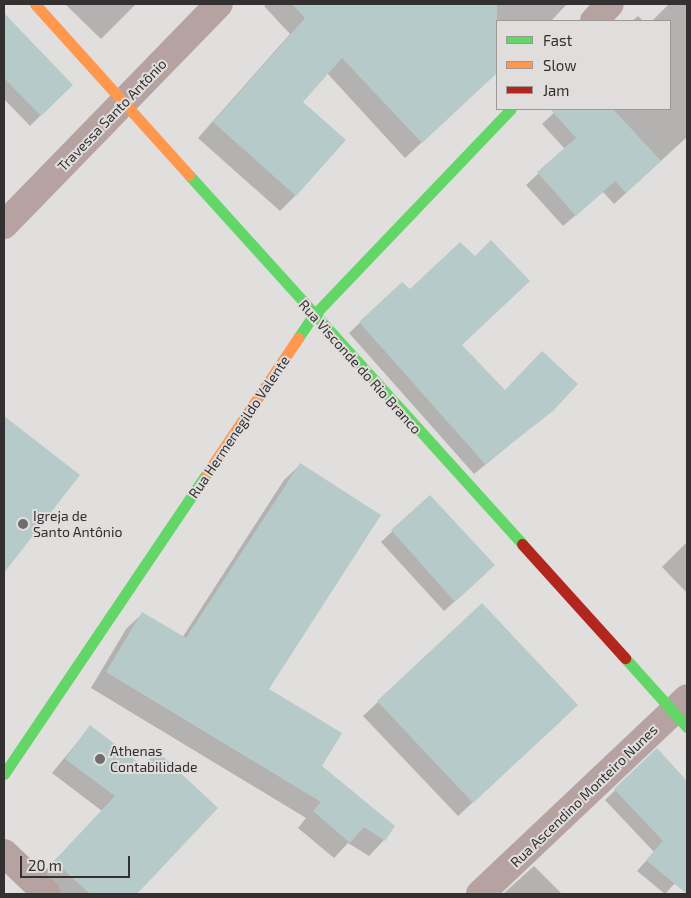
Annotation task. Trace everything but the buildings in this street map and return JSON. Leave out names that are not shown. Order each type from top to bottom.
[{"type":"street","name":"Rua Visconde do Rio Branco","points":[[34,4],[313,316],[682,712]]},
{"type":"street","name":"Travessa Santo Antônio","points":[[4,225],[219,4]]},
{"type":"street","points":[[595,20],[610,4]]},
{"type":"street","name":"Rua Hermenegildo Valente","points":[[4,774],[313,316],[509,110]]},
{"type":"street","name":"Rua Ascendino Monteiro Nunes","points":[[480,894],[682,712]]},
{"type":"street","points":[[4,853],[47,894]]},
{"type":"traffic: fast","points":[[298,338],[313,316],[510,110]]},
{"type":"traffic: fast","points":[[189,175],[522,544]]},
{"type":"traffic: fast","points":[[4,774],[207,473]]},
{"type":"traffic: fast","points":[[625,658],[687,727]]},
{"type":"traffic: slow","points":[[35,4],[189,175]]},
{"type":"traffic: slow","points":[[207,473],[298,338]]},
{"type":"traffic: jam","points":[[522,544],[625,658]]},
{"type":"place","name":"Igreja de Santo Antônio","points":[[23,524]]},
{"type":"place","name":"Athenas Contabilidade","points":[[100,759]]}]
